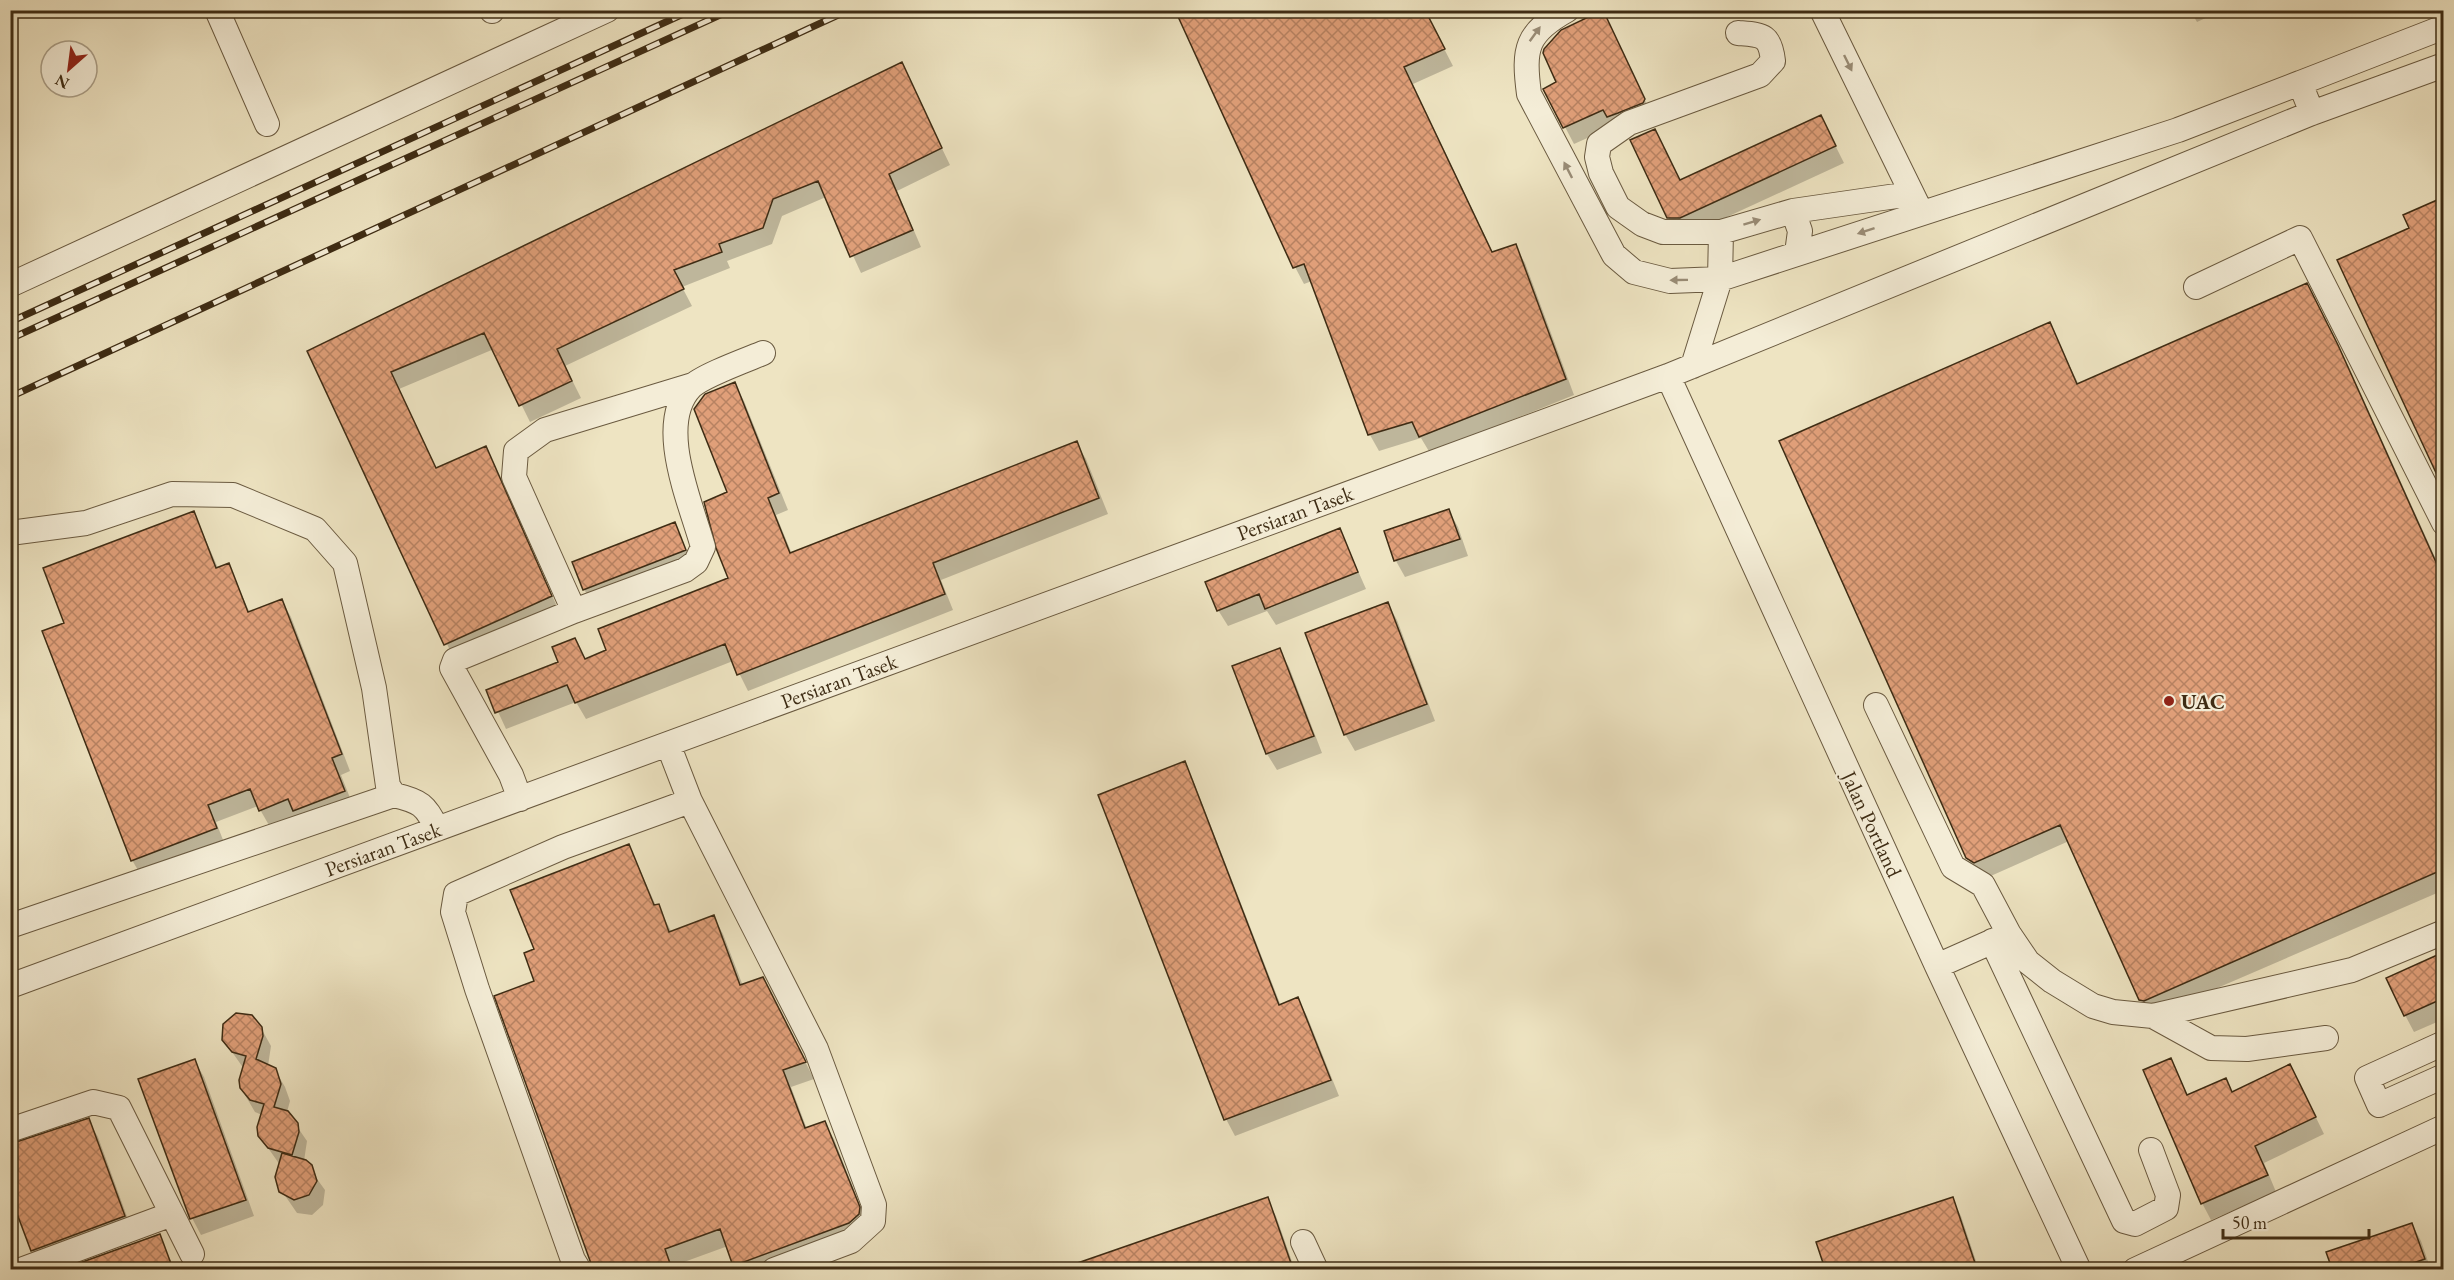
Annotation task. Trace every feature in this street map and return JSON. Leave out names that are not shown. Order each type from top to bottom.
[{"type":"street","points":[[217,10],[267,124]]},
{"type":"street","points":[[10,285],[607,10]]},
{"type":"street","points":[[1567,10],[1539,27],[1529,44],[1526,73],[1529,94],[1614,255],[1634,272],[1670,281],[1720,279],[1797,253],[1916,203],[2178,130],[2444,27]]},
{"type":"street","points":[[1822,10],[1916,203]]},
{"type":"street","points":[[1738,33],[1765,38],[1771,44],[1773,61],[1760,75],[1629,123],[1599,144],[1597,157],[1601,172],[1618,207],[1642,224],[1663,232],[1721,232],[1793,211],[1916,203]]},
{"type":"street","name":"Persiaran Tasek","points":[[10,986],[1668,376],[2312,113],[2444,65]]},
{"type":"street","points":[[2300,82],[2312,113]]},
{"type":"street","points":[[1595,222],[1618,207]]},
{"type":"street","points":[[1793,211],[1800,231],[1797,253]]},
{"type":"street","points":[[1693,366],[1720,279],[1721,232]]},
{"type":"street","points":[[2196,287],[2300,238],[2444,523]]},
{"type":"street","points":[[574,611],[514,477],[516,451],[545,430],[693,385],[763,353]]},
{"type":"street","name":"Jalan Portland","points":[[1668,376],[1936,966],[2079,1269]]},
{"type":"street","points":[[520,799],[511,775],[452,668],[455,660],[574,611],[685,570],[696,562],[703,547],[676,448],[679,403],[693,385]]},
{"type":"street","points":[[10,533],[86,523],[172,494],[233,495],[315,529],[345,562],[374,688],[388,786],[394,795]]},
{"type":"street","points":[[1876,705],[1953,867],[1983,885],[2001,937],[2124,1221],[2135,1224],[2166,1208],[2168,1195],[2151,1150]]},
{"type":"street","points":[[668,744],[690,801],[816,1049],[874,1205],[873,1221],[851,1241],[774,1269]]},
{"type":"street","points":[[10,926],[394,795],[411,799],[427,809],[437,829]]},
{"type":"street","points":[[579,1269],[573,1260],[477,989],[453,912],[456,894],[563,847],[690,801]]},
{"type":"street","points":[[2001,937],[2052,981],[2093,1006],[2113,1012],[2154,1016],[2352,970],[2444,932]]},
{"type":"street","points":[[1936,966],[2001,937]]},
{"type":"street","points":[[2154,1016],[2211,1048],[2247,1049],[2326,1038]]},
{"type":"street","points":[[2444,1043],[2367,1078],[2379,1105],[2444,1076]]},
{"type":"street","points":[[10,1130],[93,1102],[119,1108],[192,1254]]},
{"type":"street","points":[[2135,1269],[2444,1127]]},
{"type":"street","points":[[21,1269],[172,1214]]},
{"type":"street","points":[[1303,1242],[1316,1269]]},
{"type":"building","points":[[1175,10],[1425,10],[1445,49],[1404,67],[1492,252],[1516,244],[1566,379],[1419,437],[1412,422],[1368,435],[1304,264],[1293,268]]},
{"type":"building","points":[[1603,10],[1645,99],[1643,103],[1607,117],[1603,110],[1563,128],[1543,89],[1556,82],[1543,53],[1544,49],[1561,30]]},
{"type":"building","points":[[902,62],[942,148],[889,174],[913,230],[850,257],[818,181],[773,199],[763,228],[719,244],[722,252],[674,270],[684,289],[557,349],[572,381],[519,406],[484,333],[391,372],[436,468],[486,446],[552,596],[444,645],[307,351]]},
{"type":"building","points":[[1821,115],[1836,146],[1680,218],[1667,218],[1630,140],[1655,129],[1680,180]]},
{"type":"building","points":[[2444,197],[2444,490],[2337,260],[2409,228],[2403,215]]},
{"type":"building","name":"UAC","points":[[2307,283],[2338,345],[2444,580],[2444,869],[2144,1001],[2139,1000],[2060,825],[1974,863],[1966,858],[1779,441],[2050,322],[2077,384]]},
{"type":"building","points":[[735,382],[779,493],[768,498],[790,553],[1077,441],[1099,498],[933,563],[945,594],[737,675],[725,644],[575,703],[567,685],[495,713],[486,690],[558,662],[552,647],[575,638],[585,659],[606,650],[598,629],[728,578],[716,548],[704,502],[727,492],[694,409],[705,394]]},
{"type":"building","points":[[1449,509],[1460,539],[1394,561],[1384,531]]},
{"type":"building","points":[[194,511],[216,568],[229,563],[248,612],[282,599],[342,754],[332,758],[345,791],[293,811],[288,799],[259,811],[250,789],[208,805],[217,828],[131,861],[42,631],[64,623],[43,568]]},
{"type":"building","points":[[675,522],[686,550],[583,590],[572,562]]},
{"type":"building","points":[[1340,528],[1358,572],[1265,609],[1259,594],[1217,611],[1205,582]]},
{"type":"building","points":[[1388,602],[1427,704],[1344,735],[1305,633]]},
{"type":"building","points":[[1280,648],[1314,736],[1266,754],[1232,666]]},
{"type":"building","points":[[1185,761],[1279,1005],[1298,997],[1331,1080],[1224,1120],[1098,795]]},
{"type":"building","points":[[629,844],[654,905],[659,904],[669,932],[714,915],[740,985],[763,977],[806,1062],[783,1070],[805,1128],[825,1121],[860,1207],[859,1214],[849,1223],[733,1266],[720,1229],[665,1249],[672,1269],[593,1269],[494,996],[534,981],[524,953],[534,949],[510,890]]},
{"type":"building","points":[[2444,952],[2444,998],[2404,1016],[2386,978]]},
{"type":"building","points":[[236,1013],[252,1015],[262,1027],[263,1036],[256,1059],[276,1068],[281,1084],[274,1107],[288,1111],[298,1123],[299,1132],[292,1155],[268,1148],[258,1136],[257,1127],[264,1104],[250,1100],[240,1088],[239,1080],[246,1056],[232,1052],[222,1040],[223,1024]]},
{"type":"building","points":[[2171,1058],[2187,1095],[2226,1078],[2232,1092],[2290,1064],[2316,1117],[2255,1146],[2268,1175],[2201,1204],[2143,1070]]},
{"type":"building","points":[[195,1059],[246,1200],[190,1219],[138,1079]]},
{"type":"building","points":[[89,1118],[125,1216],[31,1251],[10,1195],[10,1144]]},
{"type":"building","points":[[282,1153],[306,1160],[312,1165],[317,1181],[309,1195],[294,1200],[279,1192],[275,1177]]},
{"type":"building","points":[[1268,1197],[1293,1269],[1067,1269],[1066,1267]]},
{"type":"building","points":[[1953,1197],[1977,1269],[1825,1269],[1816,1242]]},
{"type":"building","points":[[2412,1223],[2425,1259],[2395,1269],[2332,1269],[2326,1252]]},
{"type":"building","points":[[160,1234],[173,1269],[63,1269]]},
{"type":"railway","points":[[10,322],[692,10]]},
{"type":"railway","points":[[10,339],[731,10]]},
{"type":"railway","points":[[10,397],[849,10]]},
{"type":"place","name":"UAC","points":[[2169,701]]}]
